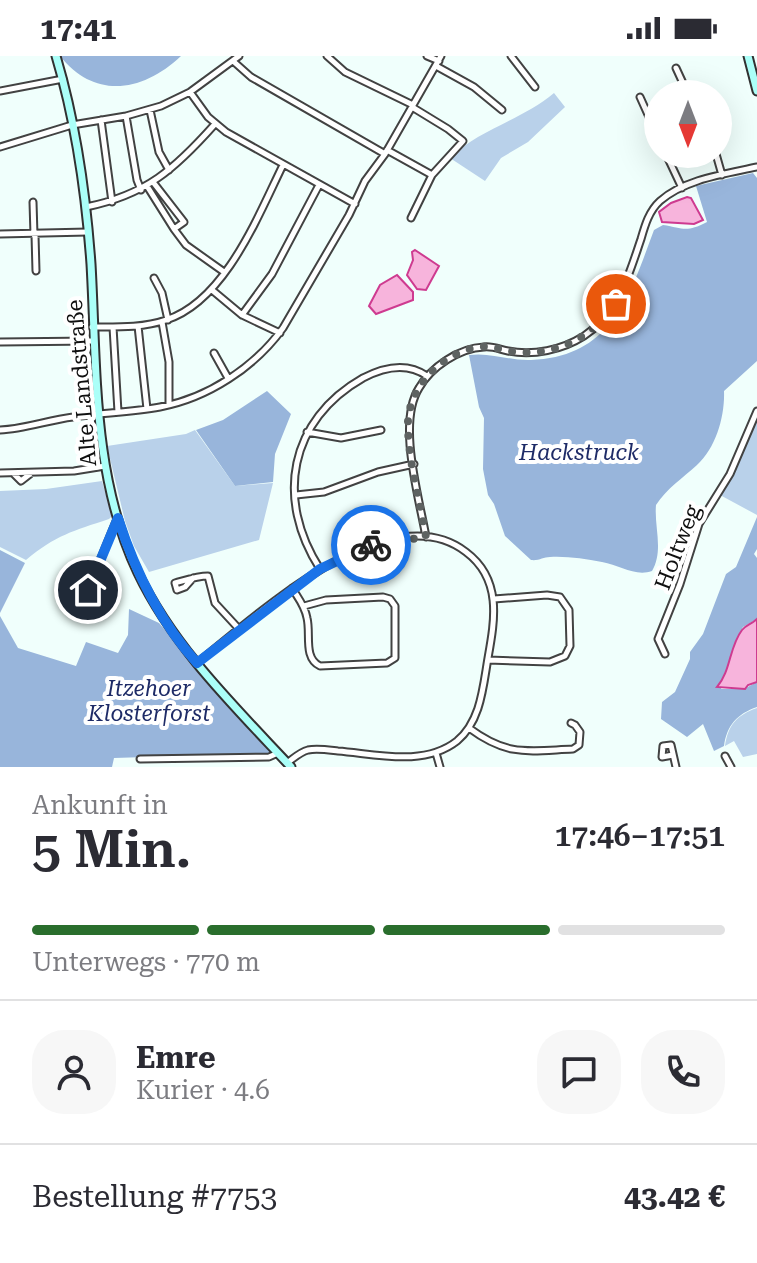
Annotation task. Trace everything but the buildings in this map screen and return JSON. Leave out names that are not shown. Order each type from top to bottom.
[{"type":"street","name":"Alte Landstraße","points":[[56,56],[86,207],[98,413],[105,466],[118,518],[142,580],[173,633],[289,765]]},
{"type":"street","points":[[0,147],[72,125],[150,110],[190,92],[239,56]]},
{"type":"street","points":[[327,56],[345,72],[412,106],[463,141],[432,175],[411,218]]},
{"type":"street","points":[[427,56],[439,61],[502,110]]},
{"type":"street","points":[[511,56],[535,87]]},
{"type":"street","points":[[748,56],[757,91]]},
{"type":"street","points":[[233,61],[251,77],[432,175]]},
{"type":"street","points":[[0,430],[98,413],[169,405],[198,395],[264,352],[280,333],[363,185],[439,61]]},
{"type":"street","points":[[676,68],[682,80]]},
{"type":"street","points":[[0,91],[63,79]]},
{"type":"street","points":[[190,92],[215,124],[243,143],[355,204]]},
{"type":"street","points":[[640,97],[644,106]]},
{"type":"street","points":[[150,110],[159,151],[169,170]]},
{"type":"street","points":[[126,116],[137,179],[184,222],[174,229]]},
{"type":"street","points":[[101,120],[112,202]]},
{"type":"street","points":[[86,207],[112,202],[147,186],[169,170],[215,124]]},
{"type":"street","points":[[92,327],[138,326],[165,321],[184,312],[212,290],[254,222],[283,165]]},
{"type":"street","points":[[426,537],[409,434],[409,415],[417,391],[427,376],[438,366],[472,349],[491,347],[517,352],[541,351],[566,345],[584,336],[604,320],[619,299],[652,211],[659,202],[682,188],[757,167]]},
{"type":"street","points":[[673,168],[682,188]]},
{"type":"street","points":[[720,168],[722,175]]},
{"type":"street","points":[[242,315],[272,274],[319,185]]},
{"type":"street","points":[[147,186],[184,243],[224,272]]},
{"type":"street","points":[[33,202],[36,271]]},
{"type":"street","points":[[0,234],[88,232]]},
{"type":"street","points":[[154,278],[162,293],[169,362],[169,405]]},
{"type":"street","points":[[212,290],[242,315],[280,333]]},
{"type":"street","points":[[138,326],[147,409]]},
{"type":"street","points":[[113,327],[118,412]]},
{"type":"street","points":[[0,342],[93,341]]},
{"type":"street","points":[[214,353],[228,378]]},
{"type":"street","points":[[320,569],[300,531],[295,495],[297,465],[307,432],[331,400],[371,374],[403,367],[427,376]]},
{"type":"street","name":"Holtweg","points":[[665,654],[658,639],[699,524],[733,469],[757,411]]},
{"type":"street","points":[[307,432],[341,438],[381,430]]},
{"type":"street","points":[[295,495],[324,492],[378,472],[414,464]]},
{"type":"street","points":[[0,473],[30,474],[105,466]]},
{"type":"street","points":[[88,590],[118,518]]},
{"type":"street","points":[[197,663],[292,588],[357,549],[377,543],[426,537],[451,543],[472,556],[486,574],[494,599],[495,620],[479,704],[469,728],[456,742],[436,753],[405,757],[310,750],[289,765]]},
{"type":"street","points":[[193,578],[208,576],[215,603],[239,629]]},
{"type":"street","points":[[292,588],[304,606],[310,658],[316,665],[387,663],[396,657],[395,606],[387,598],[326,600],[304,606]]},
{"type":"street","points":[[488,660],[514,663],[556,661],[566,655],[570,646],[569,609],[560,597],[494,599]]},
{"type":"street","points":[[469,728],[489,742],[509,750],[573,749],[579,745],[580,732],[571,723]]},
{"type":"street","points":[[140,759],[269,757],[278,753]]},
{"type":"street","points":[[436,753],[440,767]]},
{"type":"street","points":[[673,755],[676,767]]},
{"type":"street","points":[[725,756],[731,767]]},
{"type":"shaded area","points":[[554,93],[565,107],[528,142],[501,158],[485,181],[450,158],[461,148]]},
{"type":"shaded area","points":[[687,197],[691,198],[703,220],[694,224],[662,222],[659,212]]},
{"type":"shaded area","points":[[415,250],[439,266],[426,290],[417,289],[407,275]]},
{"type":"shaded area","points":[[397,275],[413,292],[413,300],[376,314],[369,306],[380,285]]},
{"type":"shaded area","points":[[757,417],[757,515],[720,495],[732,477]]},
{"type":"shaded area","points":[[195,430],[235,486],[273,483],[259,540],[149,572],[134,546],[125,521],[107,446]]},
{"type":"shaded area","points":[[102,481],[112,516],[109,519],[56,539],[26,560],[0,547],[0,491],[46,489]]},
{"type":"shaded area","points":[[757,619],[757,682],[745,689],[717,687],[738,637],[744,628]]},
{"type":"shaded area","points":[[757,708],[757,754],[743,757],[734,741],[725,746],[726,739],[735,722]]},
{"type":"green space","points":[[60,56],[181,56],[151,77],[119,86],[88,80]]},
{"type":"green space","name":"Hackstruck","points":[[753,173],[757,178],[757,361],[724,391],[718,431],[704,458],[656,505],[658,547],[652,571],[633,572],[602,562],[569,557],[531,560],[505,536],[488,495],[483,469],[484,418],[469,355],[531,360],[559,356],[581,347],[600,334],[614,318],[636,277],[654,230],[663,225],[689,229],[707,222],[696,186]]},
{"type":"green space","points":[[267,391],[291,414],[275,454],[273,482],[235,486],[196,430],[223,420]]},
{"type":"green space","points":[[757,517],[757,549],[754,554],[757,558],[757,619],[743,627],[739,634],[721,689],[744,689],[757,682],[757,707],[734,721],[724,746],[714,751],[703,724],[687,737],[661,719],[662,702],[675,692],[690,659],[690,652],[703,634],[726,574],[736,567]]},
{"type":"green space","points":[[0,550],[25,563],[0,613]]},
{"type":"green space","name":"Itzehoer Klosterforst","points":[[129,609],[159,623],[272,753],[114,758],[112,767],[0,767],[0,616],[18,648],[76,666],[86,642],[118,653],[128,635]]},
{"type":"way so far","points":[[371,545],[426,537],[408,421],[417,391],[429,374],[451,358],[472,349],[491,347],[528,352],[566,345],[598,325],[616,304]]},
{"type":"route","points":[[88,590],[118,518],[142,580],[173,633],[197,663],[320,569],[371,545]]}]
